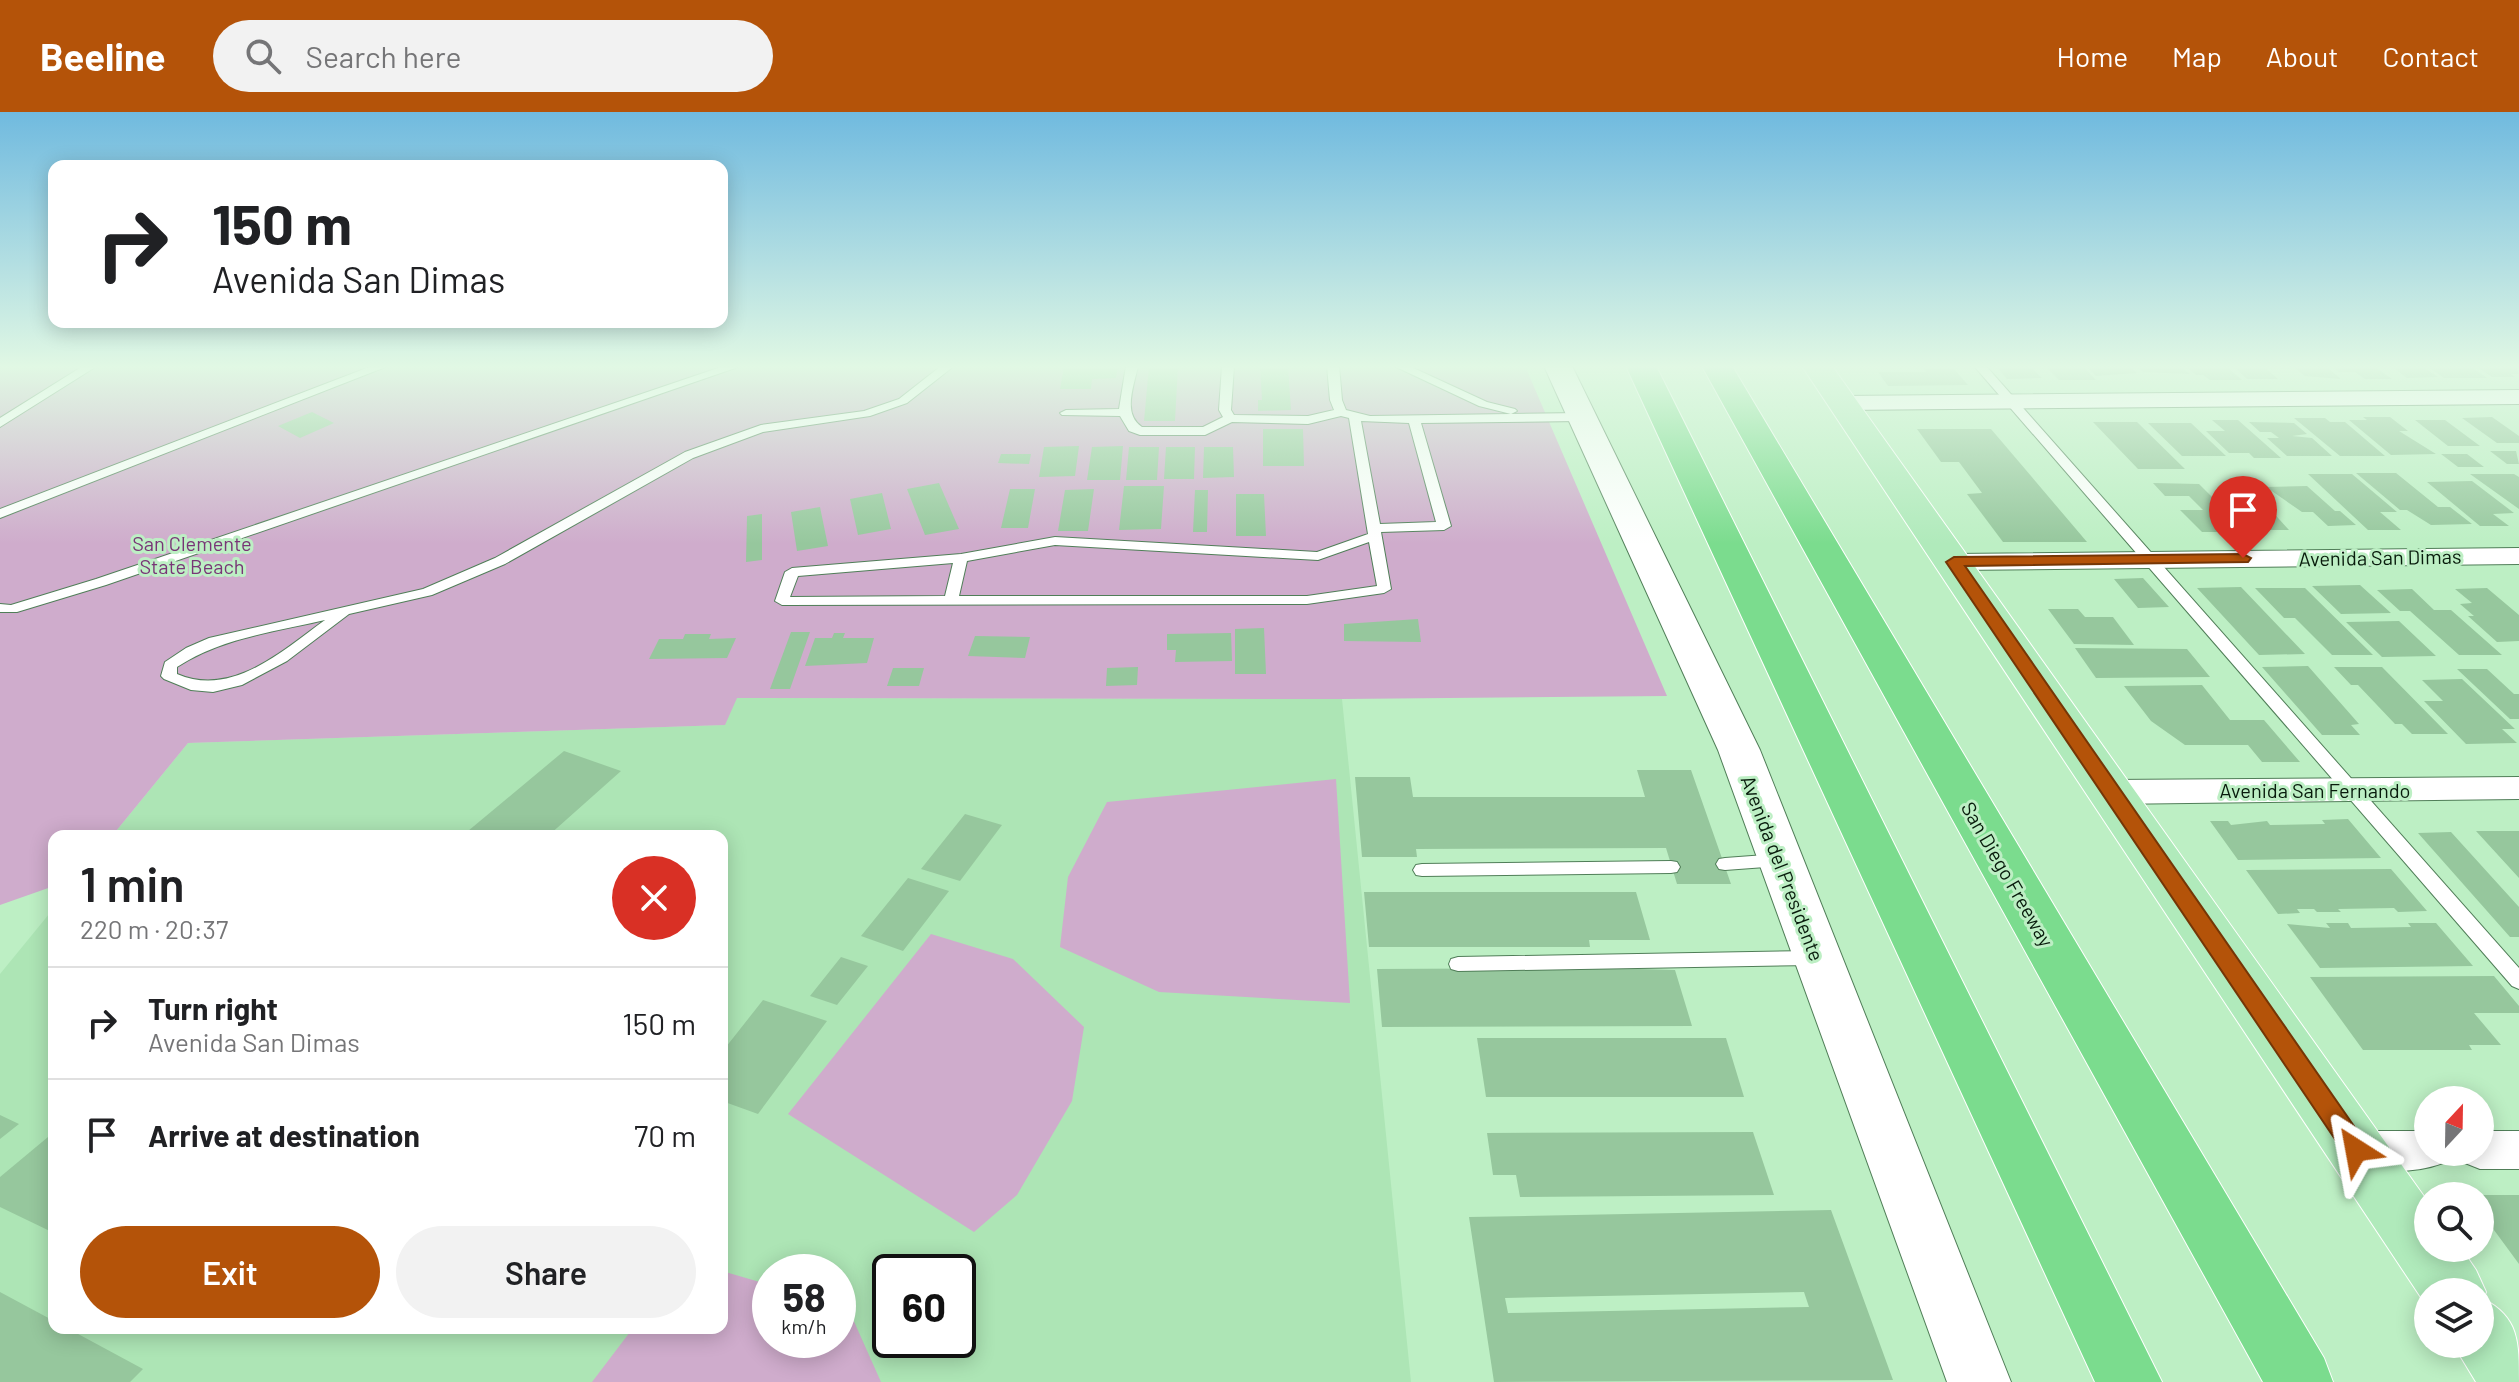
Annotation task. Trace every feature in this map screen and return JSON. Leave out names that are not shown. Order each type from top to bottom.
[{"type":"highway","points":[[1669,425],[2129,1382]]},
{"type":"highway","name":"San Diego Freeway","points":[[1751,425],[2300,1382]]},
{"type":"main road","points":[[1858,425],[2444,1278]]},
{"type":"main road","points":[[2494,1351],[2515,1382]]},
{"type":"street","name":"Avenida del Presidente","points":[[1585,425],[1739,750],[1979,1382]]},
{"type":"street","name":"Avenida San Dimas","points":[[1954,562],[2519,556]]},
{"type":"street","name":"Avenida San Fernando","points":[[2110,792],[2519,788]]},
{"type":"street","points":[[2356,1150],[2414,1150]]},
{"type":"street","points":[[2494,1150],[2519,1150]]},
{"type":"lane","points":[[0,514],[229,425]]},
{"type":"lane","points":[[0,608],[12,609],[101,582],[561,425]]},
{"type":"lane","points":[[342,614],[255,675],[218,687],[184,686],[169,676],[170,665],[214,641],[427,592],[500,561],[689,455],[761,429],[787,425]]},
{"type":"lane","points":[[1131,425],[1140,431],[1205,431],[1216,425]]},
{"type":"lane","points":[[1356,425],[1374,532],[1384,589],[1307,600],[782,601],[792,572],[961,558],[1055,541],[1318,556],[1374,532],[1444,526],[1415,425]]},
{"type":"lane","points":[[2032,425],[2519,981]]},
{"type":"lane","points":[[951,600],[961,558]]},
{"type":"lane","points":[[1725,864],[1781,860]]},
{"type":"lane","points":[[1422,870],[1671,867]]},
{"type":"lane","points":[[1458,964],[1818,958]]},
{"type":"shaded area","points":[[736,698],[1342,699],[1411,1382],[0,1382],[0,974],[48,915],[48,1334],[728,1334],[728,830],[117,830],[188,743],[724,725]]},
{"type":"green space","name":"San Clemente State Beach","points":[[0,425],[1551,425],[1667,696],[737,698],[725,725],[188,743],[117,830],[48,830],[48,888],[0,905]]},
{"type":"green space","points":[[1336,779],[1350,1003],[1159,992],[1060,947],[1068,877],[1107,802]]},
{"type":"green space","points":[[931,934],[1013,959],[1084,1027],[1072,1101],[1017,1195],[974,1232],[788,1114]]},
{"type":"green space","points":[[728,1273],[752,1280],[752,1358],[856,1358],[856,1326],[881,1382],[592,1382],[628,1334],[728,1334]]},
{"type":"building","points":[[280,425],[329,425],[300,438]]},
{"type":"building","points":[[2096,425],[2140,425],[2185,469],[2138,469]]},
{"type":"building","points":[[2150,425],[2193,425],[2226,456],[2182,456]]},
{"type":"building","points":[[2218,425],[2244,425],[2281,458],[2254,458],[2249,453],[2229,453],[2206,431],[2225,431]]},
{"type":"building","points":[[2253,425],[2297,425],[2307,434],[2292,436],[2312,438],[2332,456],[2287,456],[2267,438],[2279,438],[2271,432],[2260,432]]},
{"type":"building","points":[[2303,425],[2349,425],[2385,456],[2340,456]]},
{"type":"building","points":[[2355,425],[2401,425],[2408,431],[2399,431],[2436,454],[2391,455]]},
{"type":"building","points":[[2422,425],[2452,425],[2480,446],[2448,446]]},
{"type":"building","points":[[2472,425],[2504,425],[2519,436],[2519,443],[2497,443]]},
{"type":"building","points":[[1263,429],[1303,429],[1304,466],[1263,466]]},
{"type":"building","points":[[1917,429],[1991,429],[2087,542],[2003,542],[1967,494],[1982,493],[1959,462],[1941,462]]},
{"type":"building","points":[[1079,446],[1075,476],[1039,477],[1044,447]]},
{"type":"building","points":[[1123,446],[1120,480],[1087,480],[1092,447]]},
{"type":"building","points":[[1129,447],[1159,447],[1157,480],[1126,480]]},
{"type":"building","points":[[1166,447],[1195,447],[1194,479],[1164,479]]},
{"type":"building","points":[[1204,447],[1233,447],[1234,477],[1203,478]]},
{"type":"building","points":[[2490,451],[2516,451],[2519,464],[2507,464]]},
{"type":"building","points":[[1001,454],[1031,454],[1029,464],[998,463]]},
{"type":"building","points":[[2441,454],[2467,454],[2484,467],[2458,467]]},
{"type":"building","points":[[2356,473],[2396,473],[2438,507],[2450,507],[2472,524],[2431,525],[2407,510],[2400,510]]},
{"type":"building","points":[[2308,474],[2352,474],[2397,512],[2380,512],[2401,530],[2368,530]]},
{"type":"building","points":[[2470,474],[2514,474],[2519,477],[2519,509]]},
{"type":"building","points":[[2472,481],[2514,513],[2493,514],[2509,526],[2480,526],[2427,482]]},
{"type":"building","points":[[939,483],[959,529],[925,535],[907,489]]},
{"type":"building","points":[[2153,483],[2199,484],[2247,532],[2202,532],[2180,510],[2203,510],[2189,496],[2165,496]]},
{"type":"building","points":[[1124,486],[1164,486],[1161,529],[1119,530]]},
{"type":"building","points":[[2251,486],[2264,495],[2260,495],[2264,499],[2260,498],[2289,530],[2254,530],[2221,498],[2228,498],[2217,487]]},
{"type":"building","points":[[2307,486],[2356,525],[2328,526],[2313,512],[2302,512],[2266,487]]},
{"type":"building","points":[[1010,489],[1035,489],[1028,528],[1001,528]]},
{"type":"building","points":[[1094,489],[1088,531],[1058,531],[1065,490]]},
{"type":"building","points":[[1195,490],[1208,490],[1207,532],[1193,532]]},
{"type":"building","points":[[882,493],[891,529],[858,535],[850,499]]},
{"type":"building","points":[[1236,494],[1264,494],[1266,536],[1236,536]]},
{"type":"building","points":[[820,507],[828,546],[797,551],[791,512]]},
{"type":"building","points":[[762,514],[762,560],[746,562],[747,516]]},
{"type":"building","points":[[2143,578],[2169,607],[2138,608],[2114,579]]},
{"type":"building","points":[[2360,585],[2391,613],[2341,614],[2312,586]]},
{"type":"building","points":[[2241,587],[2305,654],[2259,655],[2197,588]]},
{"type":"building","points":[[2255,588],[2305,588],[2373,655],[2332,655],[2295,618],[2284,618]]},
{"type":"building","points":[[2487,588],[2519,615],[2519,641],[2497,642],[2468,616],[2474,616],[2460,604],[2472,603],[2455,589]]},
{"type":"building","points":[[2412,589],[2434,610],[2451,610],[2502,655],[2459,655],[2410,611],[2400,611],[2377,590]]},
{"type":"building","points":[[2048,609],[2078,609],[2085,617],[2113,617],[2134,645],[2074,644]]},
{"type":"building","points":[[1418,619],[1421,642],[1344,641],[1344,624]]},
{"type":"building","points":[[2399,621],[2436,656],[2382,657],[2346,622]]},
{"type":"building","points":[[1264,628],[1266,674],[1235,674],[1235,629]]},
{"type":"building","points":[[791,632],[810,632],[790,689],[770,689]]},
{"type":"building","points":[[834,633],[845,633],[843,638],[874,638],[867,663],[805,666],[815,638],[832,638]]},
{"type":"building","points":[[1231,633],[1232,661],[1175,662],[1176,650],[1167,650],[1167,634]]},
{"type":"building","points":[[685,634],[711,634],[709,639],[736,638],[727,658],[649,659],[659,639],[683,639]]},
{"type":"building","points":[[975,636],[1030,637],[1025,658],[968,656]]},
{"type":"building","points":[[2075,648],[2187,649],[2210,677],[2096,678]]},
{"type":"building","points":[[2308,666],[2359,724],[2351,725],[2360,735],[2322,735],[2262,667]]},
{"type":"building","points":[[1138,667],[1137,685],[1106,686],[1107,668]]},
{"type":"building","points":[[2334,667],[2382,667],[2448,734],[2412,734],[2402,724],[2395,724],[2358,685],[2351,685]]},
{"type":"building","points":[[893,668],[924,668],[919,686],[887,686]]},
{"type":"building","points":[[2457,669],[2487,669],[2514,694],[2519,694],[2519,719],[2510,719]]},
{"type":"building","points":[[2462,679],[2515,729],[2502,729],[2517,743],[2466,744],[2424,701],[2443,701],[2422,680]]},
{"type":"building","points":[[2202,685],[2230,720],[2264,720],[2300,762],[2262,762],[2248,745],[2185,745],[2151,721],[2124,686]]},
{"type":"building","points":[[564,751],[621,771],[555,830],[469,830]]},
{"type":"building","points":[[1637,770],[1691,770],[1731,884],[1677,884],[1666,848],[1416,849],[1417,857],[1362,857],[1355,777],[1410,777],[1413,797],[1645,797]]},
{"type":"building","points":[[965,814],[1002,825],[960,881],[921,869]]},
{"type":"building","points":[[2348,819],[2381,858],[2238,860],[2210,821],[2228,821],[2231,825],[2267,821],[2270,825],[2325,824],[2322,820]]},
{"type":"building","points":[[2476,831],[2519,831],[2519,878]]},
{"type":"building","points":[[2451,832],[2519,907],[2519,937],[2510,937],[2418,833]]},
{"type":"building","points":[[2391,869],[2427,911],[2398,912],[2394,908],[2317,912],[2314,909],[2297,909],[2300,913],[2278,914],[2246,870]]},
{"type":"building","points":[[908,878],[949,891],[903,951],[861,936]]},
{"type":"building","points":[[1364,892],[1636,892],[1650,940],[1589,940],[1590,947],[1369,947]]},
{"type":"building","points":[[2326,923],[2348,923],[2351,928],[2411,927],[2408,923],[2436,923],[2473,966],[2320,968],[2287,924],[2330,928]]},
{"type":"building","points":[[841,957],[868,966],[837,1005],[810,996]]},
{"type":"building","points":[[1377,969],[1675,970],[1692,1026],[1382,1027]]},
{"type":"building","points":[[2494,976],[2519,1006],[2519,1013],[2474,1013],[2501,1045],[2469,1045],[2472,1050],[2363,1050],[2310,977]]},
{"type":"building","points":[[763,1000],[827,1021],[758,1114],[728,1103],[728,1044]]},
{"type":"building","points":[[1477,1038],[1726,1038],[1744,1097],[1486,1097]]},
{"type":"building","points":[[0,1115],[19,1124],[0,1139]]},
{"type":"building","points":[[1753,1132],[1774,1195],[1520,1197],[1516,1175],[1493,1175],[1487,1133]]},
{"type":"building","points":[[48,1137],[48,1230],[0,1207],[0,1177]]},
{"type":"building","points":[[2494,1195],[2519,1195],[2519,1264],[2494,1230]]},
{"type":"building","points":[[1831,1210],[1893,1380],[1494,1382],[1469,1217]],"holes":[[[1804,1292],[1809,1307],[1508,1313],[1505,1298]]]},
{"type":"building","points":[[0,1292],[48,1318],[48,1334],[78,1334],[143,1369],[130,1382],[0,1382]]},
{"type":"route","points":[[2243,558],[1954,562],[2356,1150]]}]
